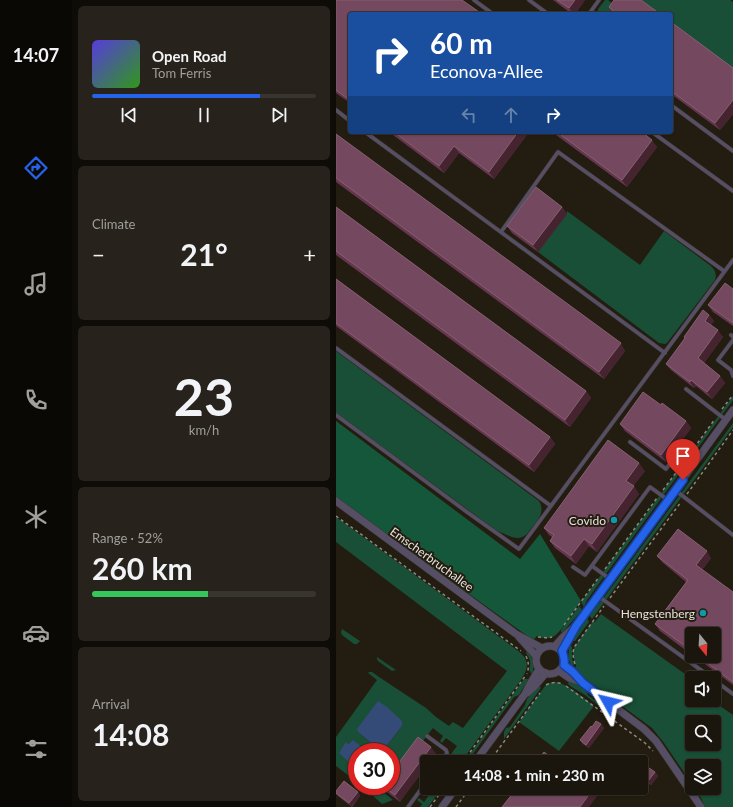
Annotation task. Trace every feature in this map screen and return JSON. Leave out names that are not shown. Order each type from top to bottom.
[{"type":"street","points":[[562,651],[576,626],[733,410]]},
{"type":"street","name":"Emscherbruchallee","points":[[336,502],[516,634],[542,648]]},
{"type":"street","points":[[555,646],[576,626]]},
{"type":"street","name":"Emscherbruchallee","points":[[516,634],[536,656]]},
{"type":"street","points":[[555,646],[562,651],[564,659],[561,668],[551,674],[546,674],[539,669],[536,656],[542,648],[555,646]]},
{"type":"street","points":[[561,668],[569,678],[583,683],[644,729],[656,741],[701,807]]},
{"type":"street","points":[[480,755],[525,694],[539,669]]},
{"type":"street","points":[[525,694],[546,674]]},
{"type":"street","points":[[442,807],[451,795]]},
{"type":"lane","points":[[474,0],[490,12]]},
{"type":"lane","points":[[529,0],[545,12]]},
{"type":"lane","points":[[591,12],[600,0]]},
{"type":"lane","points":[[673,106],[733,151]]},
{"type":"lane","points":[[336,110],[348,119]]},
{"type":"lane","points":[[369,134],[664,353]]},
{"type":"lane","points":[[655,134],[733,191]]},
{"type":"lane","points":[[501,232],[558,152],[724,272]]},
{"type":"lane","points":[[336,416],[519,549],[733,260]]},
{"type":"lane","points":[[733,340],[718,360],[731,370],[733,376]]},
{"type":"lane","points":[[336,348],[551,506]]},
{"type":"lane","points":[[686,389],[726,420]]},
{"type":"lane","points":[[630,442],[666,469],[682,447],[698,459]]},
{"type":"lane","points":[[573,567],[585,575],[650,487],[668,500]]},
{"type":"lane","points":[[675,490],[733,535]]},
{"type":"lane","points":[[592,566],[610,579]]},
{"type":"lane","points":[[598,596],[702,671]]},
{"type":"lane","points":[[721,685],[733,694]]},
{"type":"lane","points":[[428,736],[446,750],[447,753],[445,755]]},
{"type":"lane","points":[[408,807],[420,791]]},
{"type":"path","points":[[561,629],[733,395]]},
{"type":"path","points":[[575,646],[733,430]]},
{"type":"path","points":[[336,516],[523,653]]},
{"type":"path","points":[[468,755],[526,675]]},
{"type":"path","points":[[564,684],[645,743],[655,753]]},
{"type":"path","points":[[494,755],[540,692]]},
{"type":"path","points":[[430,807],[439,795]]},
{"type":"path","points":[[456,807],[465,795]]},
{"type":"green space","points":[[605,0],[608,0],[619,8],[616,12],[598,12],[598,9]]},
{"type":"green space","points":[[636,0],[730,0],[733,2],[733,72],[673,27],[673,12],[652,12]]},
{"type":"green space","points":[[567,211],[640,265],[664,231],[714,269],[716,274],[715,280],[667,343],[659,343],[538,252],[567,214]]},
{"type":"green space","points":[[336,351],[539,501],[541,506],[541,515],[527,534],[523,537],[516,538],[497,531],[336,413]]},
{"type":"green space","points":[[733,396],[733,400],[587,600],[584,607],[581,602]]},
{"type":"green space","points":[[336,421],[520,559],[540,534],[581,601],[560,631],[553,637],[545,638],[537,636],[533,640],[336,498]]},
{"type":"green space","points":[[733,423],[733,427],[592,619],[589,615],[605,596]]},
{"type":"green space","points":[[336,517],[517,650],[526,660],[526,671],[521,680],[466,755],[450,755],[457,746],[446,738],[442,743],[440,741],[443,736],[433,728],[400,770],[400,743],[389,743],[402,726],[359,733],[371,743],[348,743],[346,742],[348,749],[348,775],[336,766],[336,737],[377,680],[368,673],[369,672],[372,672],[426,708],[449,726],[453,722],[463,728],[507,671],[336,542]]},
{"type":"green space","points":[[579,606],[582,610],[562,633],[561,630]]},
{"type":"green space","points":[[601,614],[685,674],[685,707],[721,707],[733,715],[733,807],[705,807],[699,795],[721,795],[721,759],[685,759],[685,774],[652,728],[574,670],[576,666],[573,651],[593,621],[595,622]]},
{"type":"green space","points":[[587,618],[589,622],[575,641],[572,641]]},
{"type":"green space","points":[[342,629],[360,641],[357,644],[354,644],[342,635]]},
{"type":"green space","points":[[570,645],[572,647],[573,667],[568,657]]},
{"type":"green space","points":[[527,651],[533,662],[532,674],[529,670],[530,661],[526,653]]},
{"type":"green space","points":[[377,657],[396,670],[392,671],[378,661]]},
{"type":"green space","points":[[524,679],[529,679],[519,695],[514,697],[472,755],[469,755]]},
{"type":"green space","points":[[569,680],[586,690],[588,695],[602,706],[600,707],[585,695],[570,686],[568,684]]},
{"type":"green space","points":[[554,682],[569,687],[594,706],[559,751],[519,722],[545,686]]},
{"type":"green space","points":[[539,685],[541,688],[504,739],[504,732],[506,728],[510,727],[525,705],[527,699]]},
{"type":"green space","points":[[372,795],[387,795],[393,800],[382,804]]},
{"type":"green space","points":[[429,795],[437,795],[428,807],[420,807],[422,804],[417,800],[419,798],[424,802]]},
{"type":"water","points":[[378,701],[402,721],[402,726],[389,743],[371,743],[359,733],[357,729]]},
{"type":"water","points":[[346,742],[348,743],[348,761],[339,753]]},
{"type":"building","points":[[336,0],[462,0],[479,12],[348,12],[348,99],[336,90]]},
{"type":"building","points":[[557,0],[575,0],[569,8]]},
{"type":"building","points":[[614,0],[641,0],[657,12],[615,12],[609,7]]},
{"type":"building","points":[[673,23],[733,68],[733,100],[715,123],[673,92]]},
{"type":"building","points":[[336,134],[621,343],[599,372],[336,178]]},
{"type":"building","points":[[397,134],[517,134],[489,172],[454,146],[439,166]]},
{"type":"building","points":[[560,134],[644,134],[652,140],[622,180]]},
{"type":"building","points":[[536,187],[562,207],[533,245],[507,226]]},
{"type":"building","points":[[336,207],[586,391],[565,420],[336,251]]},
{"type":"building","points":[[336,279],[550,437],[529,465],[336,323]]},
{"type":"building","points":[[725,283],[733,289],[733,323],[708,305]]},
{"type":"building","points":[[703,310],[709,315],[705,321],[718,330],[698,358],[720,376],[707,392],[691,380],[690,382],[666,364]]},
{"type":"building","points":[[643,392],[661,405],[662,403],[686,421],[661,455],[620,424]]},
{"type":"building","points":[[608,440],[639,463],[626,481],[634,486],[592,544],[584,539],[571,556],[550,541],[554,535],[544,528]]},
{"type":"building","name":"Hengstenberg","points":[[678,529],[707,551],[696,565],[733,592],[733,682],[721,673],[721,671],[718,671],[707,663],[721,663],[721,627],[685,627],[685,646],[655,624],[688,580],[657,556]]},
{"type":"building","points":[[596,721],[601,724],[586,745],[580,740]]},
{"type":"building","points":[[418,737],[431,747],[425,755],[420,755],[420,762],[400,788],[400,761]]},
{"type":"building","points":[[648,767],[655,772],[648,781]]},
{"type":"building","points":[[344,781],[348,784],[348,795],[356,795],[349,803],[336,793]]},
{"type":"building","points":[[511,795],[589,795],[580,807],[502,807]]},
{"type":"place","name":"Covido","points":[[614,520]]},
{"type":"place","name":"Hengstenberg","points":[[703,613]]},
{"type":"route","points":[[608,702],[583,683],[564,665],[564,655],[562,651],[576,626],[683,480]]}]
